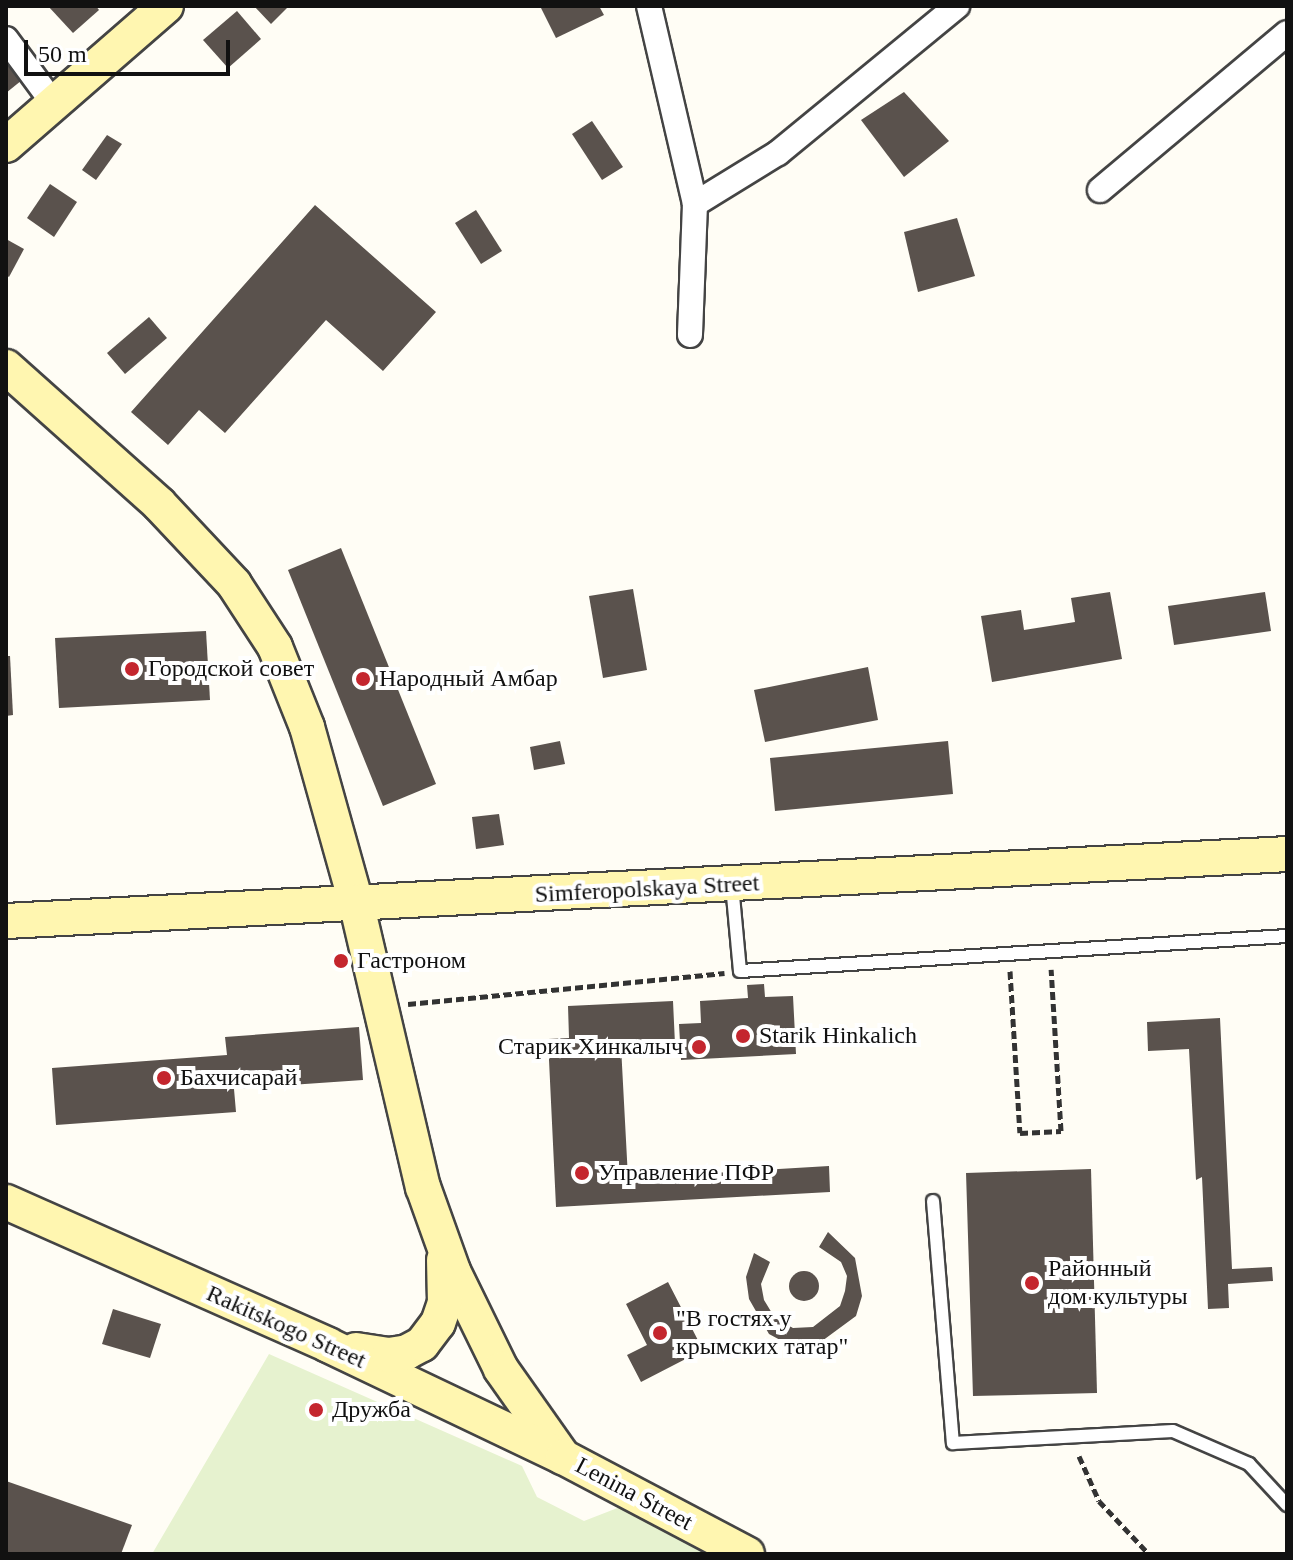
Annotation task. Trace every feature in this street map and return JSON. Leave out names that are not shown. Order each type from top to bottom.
[{"type":"main road","points":[[6,145],[166,6]]},
{"type":"main road","points":[[6,367],[159,504],[234,584],[275,647],[307,727],[356,902],[423,1187],[453,1271],[501,1369],[563,1457]]},
{"type":"main road","name":"Simferopolskaya Street","points":[[6,921],[1287,854]]},
{"type":"main road","name":"Rakitskogo Street","points":[[6,1202],[328,1345],[563,1457]]},
{"type":"main road","points":[[328,1345],[389,1355],[407,1352],[422,1344],[438,1323],[445,1303],[444,1244]]},
{"type":"main road","name":"Lenina Street","points":[[563,1457],[747,1554]]},
{"type":"street","points":[[649,6],[695,204],[690,335]]},
{"type":"street","points":[[695,204],[778,153],[957,6]]},
{"type":"street","points":[[1100,190],[1287,33]]},
{"type":"street","points":[[6,39],[54,104]]},
{"type":"lane","points":[[732,885],[740,971],[1287,936]]},
{"type":"lane","points":[[933,1201],[953,1443],[1173,1431],[1249,1464],[1287,1505]]},
{"type":"path","points":[[1009,955],[1020,1133],[1061,1131],[1050,952]]},
{"type":"path","points":[[379,1006],[740,971]]},
{"type":"path","points":[[1070,1437],[1099,1501],[1149,1554]]},
{"type":"green space","name":"Дружба","points":[[269,1354],[522,1466],[537,1497],[584,1521],[620,1507],[724,1554],[152,1554]]},
{"type":"building","points":[[48,6],[96,6],[99,10],[73,33]]},
{"type":"building","points":[[254,6],[289,6],[271,24]]},
{"type":"building","points":[[540,6],[599,6],[604,15],[556,38]]},
{"type":"building","points":[[237,11],[261,39],[228,68],[203,40]]},
{"type":"building","points":[[6,51],[27,76],[6,93]]},
{"type":"building","points":[[904,92],[949,141],[904,177],[861,120]]},
{"type":"building","points":[[592,121],[623,167],[602,180],[572,134]]},
{"type":"building","points":[[107,135],[122,144],[96,180],[82,170]]},
{"type":"building","points":[[50,184],[77,202],[54,237],[27,218]]},
{"type":"building","points":[[315,205],[436,312],[383,371],[326,320],[225,433],[199,410],[168,445],[131,412]]},
{"type":"building","points":[[476,210],[502,251],[481,264],[455,223]]},
{"type":"building","points":[[957,218],[975,276],[918,292],[904,232]]},
{"type":"building","points":[[6,239],[24,249],[9,277],[6,275]]},
{"type":"building","points":[[149,317],[167,338],[125,374],[107,353]]},
{"type":"building","name":"Народный Амбар","points":[[341,548],[436,784],[383,806],[288,570]]},
{"type":"building","points":[[633,589],[647,670],[603,678],[589,596]]},
{"type":"building","points":[[1110,592],[1122,659],[992,682],[981,616],[1021,610],[1024,630],[1075,622],[1071,598]]},
{"type":"building","points":[[1265,592],[1271,631],[1174,645],[1168,606]]},
{"type":"building","name":"Городской совет","points":[[206,631],[210,700],[59,708],[55,638]]},
{"type":"building","points":[[6,656],[10,656],[13,715],[6,716]]},
{"type":"building","points":[[868,667],[878,720],[765,742],[754,690]]},
{"type":"building","points":[[560,741],[565,764],[534,770],[530,747]]},
{"type":"building","points":[[948,741],[953,794],[775,811],[770,758]]},
{"type":"building","points":[[499,814],[504,845],[476,849],[472,817]]},
{"type":"building","points":[[764,984],[765,997],[793,996],[796,1054],[681,1060],[679,1024],[701,1023],[700,1001],[748,998],[747,985]]},
{"type":"building","points":[[673,1001],[675,1044],[621,1046],[628,1178],[829,1166],[830,1192],[556,1207],[548,1039],[569,1038],[568,1006]]},
{"type":"building","points":[[1220,1018],[1232,1269],[1272,1267],[1273,1281],[1228,1284],[1229,1308],[1208,1309],[1202,1177],[1196,1180],[1189,1049],[1148,1051],[1147,1022]]},
{"type":"building","points":[[359,1027],[363,1080],[234,1089],[236,1112],[56,1125],[52,1068],[227,1055],[225,1037]]},
{"type":"building","name":"Районный дом культуры","points":[[1091,1169],[1097,1393],[973,1396],[966,1173]]},
{"type":"building","points":[[828,1232],[855,1258],[862,1296],[856,1316],[822,1341],[797,1345],[782,1341],[769,1334],[749,1299],[746,1277],[754,1253],[770,1262],[761,1284],[764,1300],[775,1318],[793,1328],[813,1327],[840,1306],[845,1291],[847,1276],[841,1262],[819,1247]]},
{"type":"building","points":[[804,1271],[810,1272],[818,1280],[818,1292],[810,1300],[804,1301],[798,1300],[790,1292],[789,1286],[790,1280],[798,1272]]},
{"type":"building","points":[[668,1282],[703,1350],[641,1382],[627,1355],[647,1345],[626,1304]]},
{"type":"building","points":[[113,1309],[161,1324],[150,1358],[102,1344]]},
{"type":"building","points":[[6,1481],[132,1525],[121,1554],[6,1552]]},
{"type":"place","name":"Городской совет","points":[[132,669]]},
{"type":"place","name":"Народный Амбар","points":[[363,679]]},
{"type":"place","name":"Гастроном","points":[[341,961]]},
{"type":"place","name":"Starik Hinkalich","points":[[743,1036]]},
{"type":"place","name":"Старик Хинкалыч","points":[[699,1047]]},
{"type":"place","name":"Бахчисарай","points":[[164,1078]]},
{"type":"place","name":"Управление ПФР","points":[[582,1173]]},
{"type":"place","name":"Районный дом культуры","points":[[1032,1283]]},
{"type":"place","name":"\"В гостях у крымских татар\"","points":[[660,1333]]},
{"type":"place","name":"Дружба","points":[[316,1410]]}]
